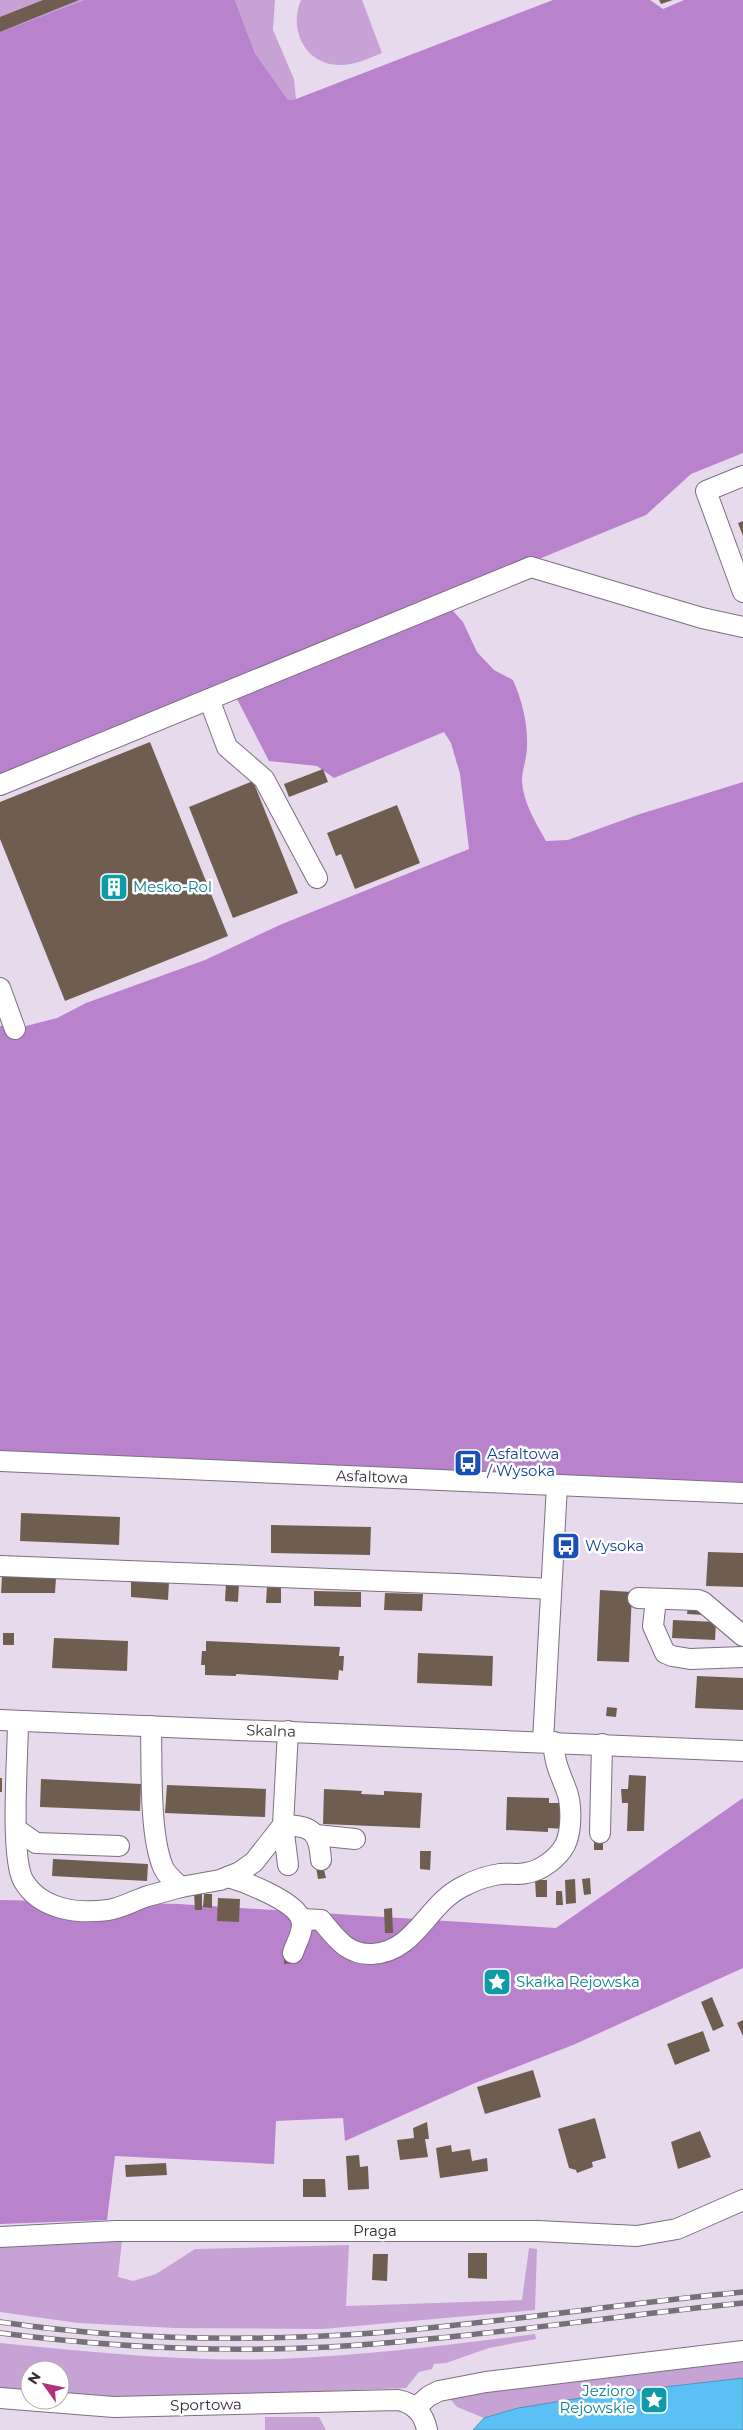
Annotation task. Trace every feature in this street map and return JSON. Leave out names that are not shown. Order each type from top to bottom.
[{"type":"street","points":[[743,476],[706,491],[743,592]]},
{"type":"street","points":[[0,785],[531,567],[702,618],[743,627]]},
{"type":"street","points":[[209,700],[226,747],[264,779],[317,878]]},
{"type":"street","points":[[0,988],[15,1029]]},
{"type":"street","name":"Asfaltowa","points":[[0,1461],[743,1493]]},
{"type":"street","points":[[228,1877],[260,1889],[282,1902],[301,1919],[321,1920],[338,1941],[350,1950],[371,1954],[388,1952],[398,1948],[412,1937],[437,1905],[462,1886],[489,1876],[526,1874],[540,1870],[564,1847],[568,1836],[569,1800],[548,1742],[551,1589],[558,1485]]},
{"type":"street","points":[[0,1566],[551,1589]]},
{"type":"street","points":[[647,1598],[686,1598],[703,1602],[737,1631],[737,1657],[690,1659],[672,1656],[665,1653],[653,1626],[647,1598]]},
{"type":"street","points":[[9,1720],[16,1846],[21,1875],[36,1895],[50,1905],[67,1910],[92,1912],[111,1910],[181,1887],[228,1877],[240,1872],[254,1862],[283,1825]]},
{"type":"street","name":"Skalna","points":[[9,1720],[743,1751]]},
{"type":"street","points":[[151,1726],[152,1777],[158,1848],[164,1868],[171,1879],[181,1887]]},
{"type":"street","points":[[288,1731],[283,1825],[288,1865]]},
{"type":"street","points":[[600,1833],[602,1744]]},
{"type":"street","points":[[283,1825],[305,1827],[316,1835],[355,1839]]},
{"type":"street","points":[[16,1829],[36,1843],[119,1846]]},
{"type":"street","points":[[316,1835],[321,1860]]},
{"type":"street","points":[[254,1862],[255,1877],[260,1889]]},
{"type":"street","points":[[293,1952],[301,1929],[301,1919]]},
{"type":"street","name":"Praga","points":[[0,2237],[116,2231],[529,2231],[637,2236],[677,2229],[743,2200]]},
{"type":"street","points":[[426,2430],[425,2420],[413,2406],[439,2391],[486,2382],[743,2351]]},
{"type":"street","name":"Sportowa","points":[[0,2398],[114,2407],[379,2400],[397,2400],[413,2406]]},
{"type":"shaded area","points":[[0,0],[84,0],[0,32]]},
{"type":"shaded area","points":[[84,0],[235,0],[255,53],[288,100],[296,99],[553,0],[650,0],[663,9],[684,0],[743,0],[743,453],[691,474],[646,515],[442,599],[463,622],[477,652],[494,670],[513,680],[522,704],[527,738],[527,751],[522,777],[523,789],[531,812],[546,841],[568,840],[637,815],[743,782],[743,1496],[0,1465],[0,1026],[26,1026],[57,1018],[86,1003],[205,960],[282,924],[469,849],[460,774],[451,743],[444,732],[334,778],[317,766],[269,761],[235,695],[0,780],[0,32]]},
{"type":"shaded area","points":[[235,0],[275,0],[273,30],[294,79],[296,99],[288,100],[255,53]]},
{"type":"shaded area","points":[[301,0],[362,0],[382,53],[347,65],[329,64],[318,59],[303,44],[299,34],[297,23]]},
{"type":"shaded area","points":[[743,1798],[743,1968],[573,2045],[475,2083],[345,2141],[343,2118],[276,2121],[274,2164],[115,2156],[107,2220],[0,2224],[0,1900],[179,1904],[556,1928]]},
{"type":"shaded area","points":[[122,2241],[118,2277],[133,2281],[156,2274],[195,2249],[349,2245],[346,2306],[522,2300],[529,2248],[537,2249],[535,2310],[322,2329],[175,2328],[78,2323],[0,2312],[0,2243]]},
{"type":"shaded area","points":[[535,2334],[536,2339],[489,2348],[446,2363],[434,2364],[432,2369],[419,2372],[406,2388],[176,2397],[70,2396],[70,2360],[20,2360],[20,2392],[0,2390],[0,2343],[174,2358],[244,2360],[343,2355]]},
{"type":"shaded area","points":[[743,2358],[743,2378],[612,2393],[518,2408],[484,2418],[457,2407],[450,2399],[469,2392]]},
{"type":"shaded area","points":[[265,2417],[319,2417],[326,2430],[265,2430]]},
{"type":"water","name":"Jezioro Rejowskie","points":[[743,2378],[743,2430],[473,2430],[484,2418],[518,2408],[612,2393]]},
{"type":"building","points":[[43,0],[79,0],[0,32],[0,17]]},
{"type":"building","points":[[659,0],[673,0],[661,4]]},
{"type":"building","points":[[743,521],[743,536],[738,523]]},
{"type":"building","name":"Mesko-Rol","points":[[150,742],[228,936],[65,1001],[0,839],[0,802]]},
{"type":"building","points":[[323,769],[328,782],[289,797],[284,784]]},
{"type":"building","points":[[253,781],[298,893],[233,918],[189,807]]},
{"type":"building","points":[[397,805],[420,863],[355,889],[341,854],[336,856],[327,833]]},
{"type":"building","points":[[21,1513],[120,1517],[119,1545],[20,1541]]},
{"type":"building","points":[[271,1525],[371,1527],[370,1555],[271,1553]]},
{"type":"building","points":[[708,1552],[743,1553],[743,1587],[706,1586]]},
{"type":"building","points":[[2,1576],[56,1578],[55,1593],[1,1593]]},
{"type":"building","points":[[131,1581],[169,1582],[168,1600],[131,1597]]},
{"type":"building","points":[[226,1583],[239,1584],[238,1602],[225,1601]]},
{"type":"building","points":[[267,1586],[281,1587],[281,1603],[266,1603]]},
{"type":"building","points":[[600,1590],[632,1592],[629,1662],[597,1661]]},
{"type":"building","points":[[314,1591],[361,1592],[361,1607],[314,1606]]},
{"type":"building","points":[[385,1593],[423,1594],[422,1611],[384,1610]]},
{"type":"building","points":[[688,1605],[703,1607],[703,1615],[687,1614]]},
{"type":"building","points":[[673,1620],[716,1622],[715,1640],[672,1638]]},
{"type":"building","points":[[3,1633],[14,1633],[14,1645],[3,1645]]},
{"type":"building","points":[[54,1638],[128,1641],[127,1671],[52,1668]]},
{"type":"building","points":[[206,1641],[340,1647],[339,1656],[344,1656],[343,1671],[339,1670],[338,1680],[236,1674],[236,1676],[205,1675],[205,1665],[201,1665],[202,1651],[206,1651]]},
{"type":"building","points":[[418,1653],[493,1656],[492,1686],[417,1683]]},
{"type":"building","points":[[697,1676],[743,1678],[743,1710],[695,1708]]},
{"type":"building","points":[[607,1707],[617,1708],[616,1717],[606,1716]]},
{"type":"building","points":[[629,1775],[646,1776],[644,1831],[627,1831],[628,1803],[622,1803],[621,1789],[628,1789]]},
{"type":"building","points":[[0,1778],[2,1778],[2,1792],[0,1792]]},
{"type":"building","points":[[41,1779],[141,1784],[140,1811],[40,1807]]},
{"type":"building","points":[[167,1785],[266,1789],[265,1817],[165,1813]]},
{"type":"building","points":[[324,1789],[362,1791],[361,1794],[384,1795],[384,1791],[422,1793],[420,1828],[323,1824]]},
{"type":"building","points":[[507,1797],[549,1798],[549,1803],[566,1803],[565,1829],[548,1828],[548,1832],[506,1830]]},
{"type":"building","points":[[594,1834],[603,1835],[603,1850],[594,1850]]},
{"type":"building","points":[[420,1851],[431,1851],[430,1870],[420,1869]]},
{"type":"building","points":[[53,1859],[148,1864],[147,1881],[52,1876]]},
{"type":"building","points":[[323,1866],[326,1878],[318,1879],[316,1867]]},
{"type":"building","points":[[590,1878],[591,1894],[584,1895],[582,1879]]},
{"type":"building","points":[[575,1879],[576,1903],[566,1904],[565,1880]]},
{"type":"building","points":[[535,1880],[547,1880],[547,1897],[536,1897]]},
{"type":"building","points":[[556,1891],[562,1891],[563,1905],[556,1905]]},
{"type":"building","points":[[194,1893],[202,1893],[202,1910],[195,1910]]},
{"type":"building","points":[[204,1894],[212,1894],[212,1908],[203,1907]]},
{"type":"building","points":[[218,1898],[240,1899],[239,1922],[217,1921]]},
{"type":"building","points":[[392,1908],[393,1933],[385,1933],[384,1909]]},
{"type":"building","points":[[298,1956],[298,1963],[284,1964],[284,1957]]},
{"type":"building","points":[[712,1997],[724,2026],[713,2031],[701,2002]]},
{"type":"building","points":[[743,2020],[743,2036],[737,2023]]},
{"type":"building","points":[[703,2031],[710,2051],[675,2065],[667,2044]]},
{"type":"building","points":[[533,2070],[541,2097],[485,2114],[477,2087]]},
{"type":"building","points":[[595,2118],[606,2158],[592,2162],[593,2167],[577,2173],[576,2170],[569,2168],[558,2129]]},
{"type":"building","points":[[427,2122],[429,2139],[425,2139],[428,2157],[400,2160],[397,2140],[414,2138],[413,2128]]},
{"type":"building","points":[[700,2131],[711,2157],[678,2169],[671,2142]]},
{"type":"building","points":[[451,2145],[452,2152],[470,2149],[472,2161],[487,2158],[488,2171],[440,2178],[436,2148]]},
{"type":"building","points":[[359,2155],[360,2167],[368,2166],[369,2189],[348,2190],[346,2156]]},
{"type":"building","points":[[166,2163],[167,2175],[126,2177],[125,2165]]},
{"type":"building","points":[[303,2179],[325,2179],[326,2197],[303,2197]]},
{"type":"building","points":[[468,2253],[487,2253],[487,2279],[468,2278]]},
{"type":"building","points":[[373,2254],[388,2254],[387,2281],[372,2280]]},
{"type":"railway","points":[[0,2322],[93,2333],[140,2336],[281,2338],[374,2333],[466,2324],[743,2292]]},
{"type":"railway","points":[[0,2333],[164,2348],[288,2349],[432,2339],[743,2303]]},
{"type":"place","name":"Mesko-Rol","points":[[114,887]]},
{"type":"place","name":"Asfaltowa / Wysoka","points":[[468,1463]]},
{"type":"place","name":"Wysoka","points":[[566,1546]]},
{"type":"place","name":"Skałka Rejowska","points":[[497,1982]]},
{"type":"place","name":"Jezioro Rejowskie","points":[[654,2400]]}]
